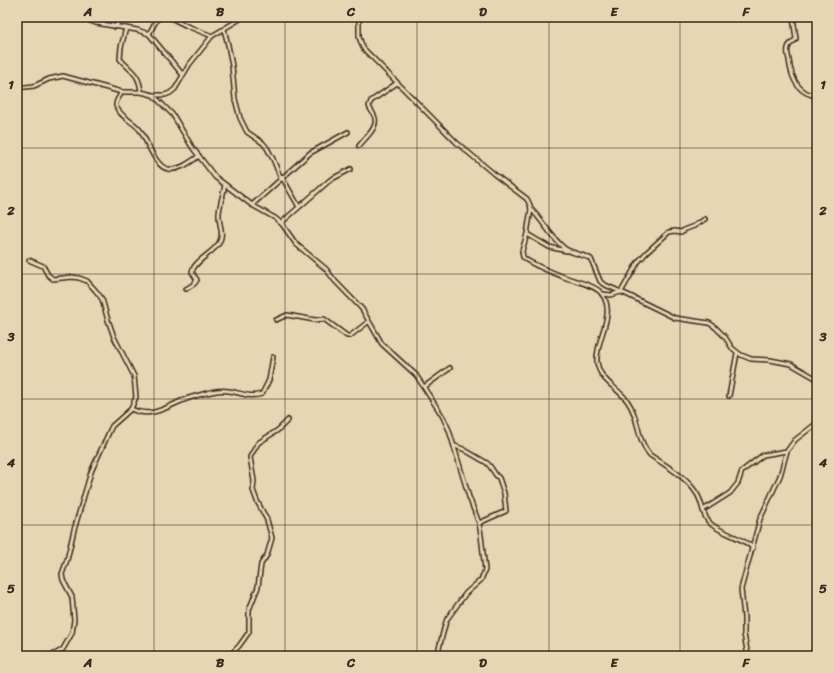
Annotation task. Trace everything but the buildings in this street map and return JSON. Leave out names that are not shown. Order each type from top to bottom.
[{"type":"street","points":[[78,17],[96,23],[126,28],[149,34],[182,74]]},
{"type":"street","points":[[115,27],[122,17]]},
{"type":"street","points":[[149,34],[158,17]]},
{"type":"street","points":[[169,17],[212,36]]},
{"type":"street","points":[[359,17],[358,25],[360,43],[397,83],[467,151],[527,198],[531,209],[560,244],[570,251]]},
{"type":"street","points":[[793,17],[796,39],[788,46],[788,49],[793,76],[795,82],[802,91],[810,95],[817,96]]},
{"type":"street","points":[[17,88],[34,86],[49,78],[63,76],[72,77],[122,92],[141,92],[153,95],[165,95],[175,89],[182,74],[212,36],[240,19]]},
{"type":"street","points":[[126,28],[121,47],[120,59],[136,74],[139,80],[141,92]]},
{"type":"street","points":[[224,28],[232,66],[235,100],[240,118],[248,132],[263,143],[267,148],[299,207]]},
{"type":"street","points":[[358,146],[376,123],[376,119],[369,106],[371,101],[397,83]]},
{"type":"street","points":[[122,92],[116,106],[123,115],[139,129],[161,166],[170,170],[179,168],[199,156]]},
{"type":"street","points":[[153,95],[173,115],[192,147],[209,170],[225,186],[281,223],[296,244],[326,269],[335,281],[362,309],[368,322],[382,344],[411,370],[443,417],[449,430],[469,497],[479,523],[484,570],[481,580],[466,593],[447,619],[444,625],[437,656]]},
{"type":"street","points":[[252,205],[310,153],[348,132]]},
{"type":"street","points":[[281,223],[330,180],[351,169]]},
{"type":"street","points":[[186,289],[197,280],[192,272],[193,269],[204,257],[216,248],[222,238],[219,215],[225,186]]},
{"type":"street","points":[[531,209],[527,234],[522,251],[523,257],[563,276],[590,286],[602,294],[611,295],[621,292],[638,262],[667,233],[672,231],[681,232],[705,219]]},
{"type":"street","points":[[527,234],[548,247],[570,251],[589,258],[601,283],[675,318],[708,323],[715,327],[737,353],[751,359],[765,359],[791,364],[817,379]]},
{"type":"street","points":[[29,260],[43,266],[48,275],[53,279],[72,276],[87,281],[96,290],[102,299],[114,337],[134,376],[136,397],[132,409],[112,426],[91,472],[62,574],[63,580],[72,597],[74,620],[72,633],[63,649],[57,653],[47,656]]},
{"type":"street","points":[[602,294],[608,308],[598,349],[598,364],[603,377],[625,397],[629,403],[635,417],[640,440],[650,455],[687,481],[701,499],[703,510],[710,524],[721,531],[749,544],[753,548]]},
{"type":"street","points":[[276,320],[287,315],[315,320],[322,319],[347,336],[355,334],[368,322]]},
{"type":"street","points":[[729,396],[737,353]]},
{"type":"street","points":[[132,409],[147,414],[166,408],[193,396],[218,391],[229,391],[251,396],[262,394],[270,380],[273,357]]},
{"type":"street","points":[[424,387],[450,368]]},
{"type":"street","points":[[229,656],[239,646],[249,632],[249,610],[258,587],[261,564],[267,555],[272,538],[267,520],[256,501],[253,490],[254,481],[250,457],[258,443],[278,430],[288,420]]},
{"type":"street","points":[[748,656],[744,634],[741,589],[760,519],[778,481],[787,451],[795,440],[817,423]]},
{"type":"street","points":[[454,446],[463,449],[487,463],[495,475],[499,478],[504,493],[506,511],[479,523]]},
{"type":"street","points":[[703,510],[730,493],[738,483],[742,471],[763,456],[787,451]]},
{"type":"street","points":[[749,544],[754,541]]}]
